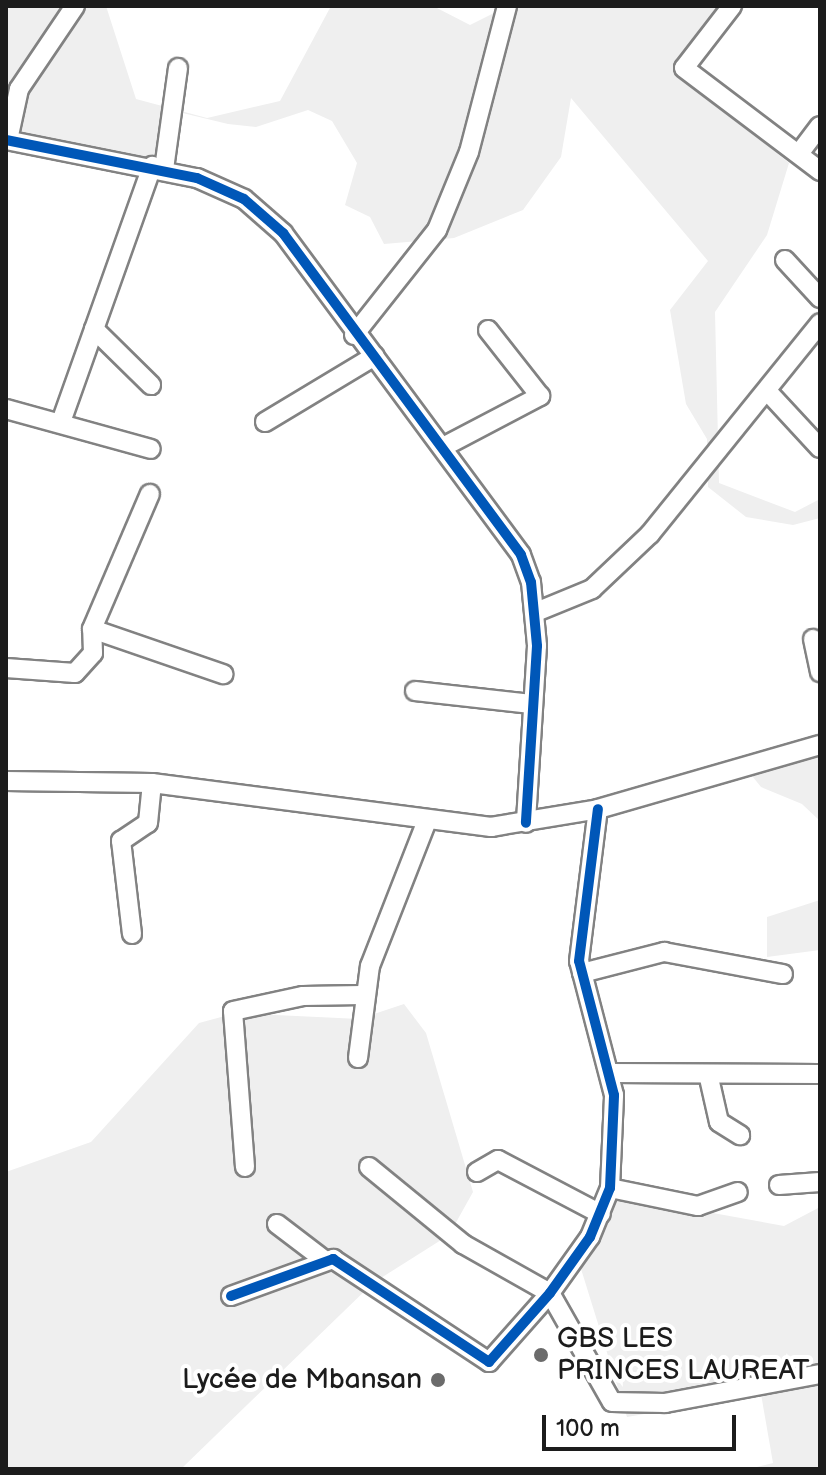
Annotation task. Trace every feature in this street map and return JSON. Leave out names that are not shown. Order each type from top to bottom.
[{"type":"street","points":[[75,6],[19,89],[7,140],[158,167],[220,187],[264,214],[354,335],[375,356],[521,555],[536,612],[526,823]]},
{"type":"street","points":[[354,335],[437,230],[469,152],[507,6]]},
{"type":"street","points":[[732,6],[684,68],[801,151],[820,171]]},
{"type":"street","points":[[61,422],[158,167],[178,68]]},
{"type":"street","points":[[801,151],[820,126]]},
{"type":"street","points":[[785,260],[820,298]]},
{"type":"street","points":[[536,612],[592,589],[650,534],[769,393],[820,323]]},
{"type":"street","points":[[94,329],[151,385]]},
{"type":"street","points":[[443,447],[540,396],[488,330]]},
{"type":"street","points":[[265,422],[375,356]]},
{"type":"street","points":[[769,393],[820,448]]},
{"type":"street","points":[[6,409],[151,449]]},
{"type":"street","points":[[6,668],[75,673],[93,653],[92,629],[150,494]]},
{"type":"street","points":[[92,629],[223,674]]},
{"type":"street","points":[[813,639],[820,672]]},
{"type":"street","points":[[415,691],[531,704]]},
{"type":"street","points":[[7,776],[152,783],[426,823],[526,823],[598,809],[820,745]]},
{"type":"street","points":[[132,934],[121,841],[148,823],[152,783]]},
{"type":"street","points":[[277,1224],[323,1259],[341,1263],[489,1362],[550,1293],[601,1214],[610,1188],[616,1115],[610,1073],[582,973],[598,809]]},
{"type":"street","points":[[358,1058],[362,995],[426,823]]},
{"type":"street","points":[[582,973],[664,952],[783,974]]},
{"type":"street","points":[[245,1167],[233,1011],[303,996],[362,995]]},
{"type":"street","points":[[610,1073],[709,1078],[820,1074]]},
{"type":"street","points":[[709,1078],[719,1122],[740,1135]]},
{"type":"street","points":[[477,1172],[498,1160],[601,1214]]},
{"type":"street","points":[[369,1167],[463,1244],[550,1293],[612,1402],[665,1403],[820,1374]]},
{"type":"street","points":[[779,1185],[820,1182]]},
{"type":"street","points":[[610,1188],[698,1206],[738,1192]]},
{"type":"street","points":[[231,1296],[323,1259]]},
{"type":"shaded area","points":[[6,6],[106,6],[136,99],[207,118],[280,101],[331,6],[433,6],[470,25],[508,6],[746,6],[685,79],[789,163],[767,235],[715,312],[719,483],[795,512],[820,499],[820,518],[793,525],[746,517],[708,487],[707,439],[686,404],[670,310],[708,261],[571,98],[561,157],[523,210],[454,238],[384,244],[370,217],[345,205],[357,163],[332,121],[308,110],[256,127],[228,124],[166,109],[152,166],[6,137]]},
{"type":"shaded area","points":[[820,745],[820,821],[802,804],[761,787],[744,766]]},
{"type":"shaded area","points":[[820,900],[820,950],[767,957],[767,917]]},
{"type":"shaded area","points":[[404,1004],[426,1033],[473,1192],[449,1235],[373,1283],[181,1469],[6,1469],[6,1172],[91,1142],[199,1023],[236,1013],[359,1019]]},
{"type":"shaded area","points":[[619,1196],[784,1226],[820,1207],[820,1469],[749,1469],[773,1463],[761,1394],[627,1417],[577,1256]]},
{"type":"cycle path","points":[[6,140],[197,178],[244,199],[283,233],[521,555],[531,582],[537,646],[526,823]]},
{"type":"cycle path","points":[[231,1296],[333,1259],[489,1362],[550,1293],[590,1237],[610,1188],[614,1095],[579,961],[598,809]]},
{"type":"place","name":"GBS LES PRINCES LAUREAT","points":[[541,1355]]},
{"type":"place","name":"Lycée de Mbansan","points":[[438,1380]]}]
